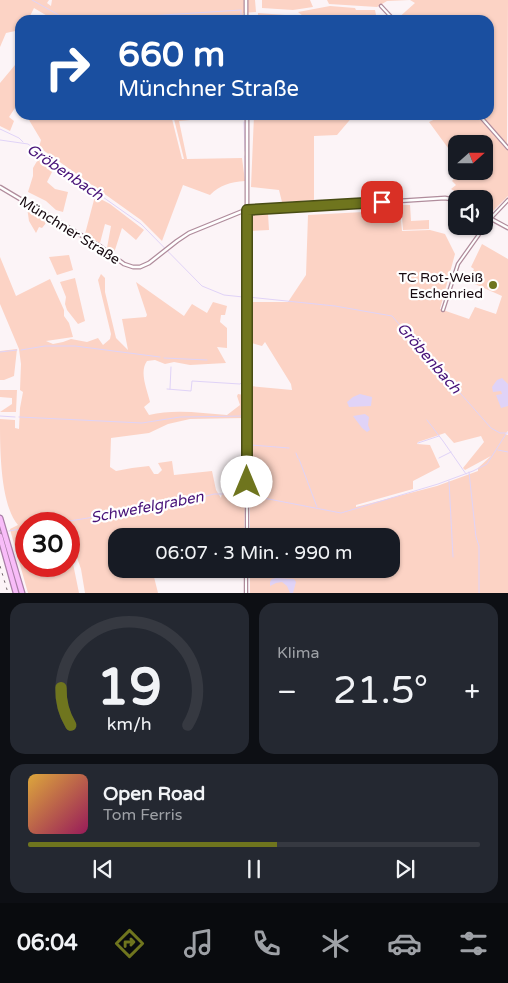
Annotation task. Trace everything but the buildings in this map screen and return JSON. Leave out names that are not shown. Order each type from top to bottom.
[{"type":"highway","points":[[0,518],[22,593]]},
{"type":"highway","points":[[0,536],[16,593]]},
{"type":"street","points":[[246,0],[246,15]]},
{"type":"street","points":[[381,6],[389,15]]},
{"type":"street","points":[[247,120],[247,528]]},
{"type":"street","points":[[483,120],[508,148]]},
{"type":"street","name":"Münchner Straße","points":[[0,187],[101,247],[128,266],[133,267],[144,266],[190,233],[236,213],[448,198]]},
{"type":"street","points":[[493,216],[508,200]]},
{"type":"street","points":[[493,220],[508,228]]},
{"type":"street","points":[[443,310],[458,264],[479,235]]},
{"type":"street","points":[[246,578],[246,593]]},
{"type":"shaded area","points":[[0,0],[49,0],[47,3],[51,6],[52,0],[255,0],[256,12],[243,13],[243,15],[46,15],[34,8],[30,15],[15,15],[15,31],[6,33],[0,47]]},
{"type":"shaded area","points":[[262,0],[310,0],[313,7],[293,10],[262,8]]},
{"type":"shaded area","points":[[327,0],[410,0],[387,1],[377,7],[329,4]]},
{"type":"shaded area","points":[[410,0],[508,0],[507,145],[484,120],[494,120],[494,15],[402,15],[415,3]]},
{"type":"shaded area","points":[[330,6],[355,8],[356,10],[375,10],[376,15],[302,15],[298,12]]},
{"type":"shaded area","points":[[258,13],[285,15],[258,15]]},
{"type":"shaded area","points":[[15,65],[15,108],[9,117],[14,121],[10,131],[0,126],[0,83]]},
{"type":"shaded area","points":[[29,120],[172,120],[182,159],[184,159],[174,120],[191,120],[179,121],[187,159],[242,158],[245,181],[226,185],[210,195],[183,185],[162,241],[141,220],[39,147],[41,140]]},
{"type":"shaded area","points":[[254,120],[350,120],[337,135],[314,136],[314,200],[282,202],[279,190],[251,187]]},
{"type":"shaded area","points":[[433,120],[481,120],[508,150],[508,196],[493,211],[493,190],[451,189],[456,185],[453,180],[493,180],[493,135],[448,135],[448,148],[429,122]]},
{"type":"shaded area","points":[[40,156],[55,166],[47,182],[55,189],[68,192],[63,212],[56,210],[46,201],[28,192],[33,176],[33,168]]},
{"type":"shaded area","points":[[95,196],[110,204],[144,230],[136,240],[122,228],[114,253],[107,248],[111,226],[105,224],[100,243],[85,234]]},
{"type":"shaded area","points":[[401,205],[410,205],[411,221],[429,220],[429,229],[403,230]]},
{"type":"shaded area","points":[[27,207],[47,218],[46,223],[42,228],[39,227],[36,233],[29,221]]},
{"type":"shaded area","points":[[400,210],[402,231],[430,230],[445,234],[455,254],[440,309],[469,319],[475,307],[496,314],[502,296],[468,281],[474,269],[471,267],[482,244],[508,259],[508,431],[505,434],[508,435],[508,593],[250,593],[250,578],[400,578],[400,528],[250,528],[250,386],[292,390],[291,384],[265,342],[262,346],[248,342],[249,302],[288,302],[306,275],[308,215]],"holes":[[[445,433],[454,443],[481,436],[484,442],[463,468],[465,470],[491,456],[478,468],[478,471],[437,486],[356,507],[356,505],[413,489],[413,481],[440,467],[430,445],[417,444],[418,442]]]},
{"type":"shaded area","points":[[268,214],[269,230],[249,231],[249,215]]},
{"type":"shaded area","points":[[69,255],[73,270],[57,275],[49,257]]},
{"type":"shaded area","points":[[0,257],[16,296],[50,279],[64,310],[64,316],[69,323],[73,337],[46,341],[53,344],[71,339],[87,342],[98,338],[103,345],[110,339],[111,334],[98,280],[101,274],[105,278],[105,292],[116,338],[128,350],[122,319],[146,317],[147,315],[136,282],[184,316],[192,304],[207,313],[213,302],[227,306],[225,315],[221,315],[220,322],[227,328],[227,348],[217,347],[226,363],[190,365],[174,362],[165,364],[155,360],[147,361],[144,375],[150,402],[144,407],[149,415],[178,412],[227,415],[240,405],[238,394],[244,395],[244,418],[190,419],[168,424],[149,433],[111,438],[110,467],[116,471],[149,466],[154,474],[158,474],[162,470],[158,463],[172,461],[174,475],[212,471],[216,490],[221,498],[222,493],[243,495],[245,498],[244,528],[108,528],[108,578],[154,578],[158,593],[85,593],[80,566],[80,512],[15,512],[15,520],[8,504],[2,475],[0,419],[15,420],[15,428],[19,429],[23,392],[20,390],[21,364],[19,349],[0,304]]},
{"type":"shaded area","points":[[75,278],[85,321],[78,324],[67,310],[65,304],[66,297],[60,282]]},
{"type":"shaded area","points":[[17,349],[14,376],[0,380],[0,351]]},
{"type":"shaded area","points":[[502,378],[508,384],[508,406],[501,408],[496,395],[502,394],[501,391],[493,392],[492,387],[497,380]]},
{"type":"shaded area","points":[[0,390],[17,390],[16,412],[0,412],[12,404],[12,398],[0,397]]},
{"type":"shaded area","points":[[360,394],[372,397],[371,406],[349,407],[347,402]]},
{"type":"shaded area","points":[[365,414],[369,417],[368,425],[370,430],[367,432],[353,416]]},
{"type":"shaded area","points":[[15,526],[15,547],[10,529]]},
{"type":"shaded area","points":[[24,577],[76,577],[79,593],[28,593]]},
{"type":"shaded area","points":[[272,579],[294,579],[296,582],[293,593],[290,593],[287,586],[282,582],[270,586]]},
{"type":"waterway","points":[[32,0],[59,15]]},
{"type":"waterway","points":[[164,15],[241,10],[241,15]]},
{"type":"waterway","points":[[244,122],[245,151]]},
{"type":"waterway","points":[[0,129],[19,138],[23,142]]},
{"type":"waterway","name":"Gröbenbach","points":[[0,140],[28,144],[141,224],[202,286],[224,295],[243,297]]},
{"type":"waterway","points":[[245,156],[246,207]]},
{"type":"waterway","points":[[19,417],[142,423],[180,417],[245,416],[244,297],[246,214]]},
{"type":"waterway","name":"Gröbenbach","points":[[248,297],[335,306],[392,316],[491,428],[500,433],[508,433]]},
{"type":"waterway","points":[[21,350],[45,346],[75,346],[160,357]]},
{"type":"waterway","points":[[0,352],[17,350]]},
{"type":"waterway","points":[[164,358],[207,360]]},
{"type":"waterway","points":[[170,389],[171,367]]},
{"type":"waterway","points":[[167,389],[191,391],[192,381],[240,384],[245,380]]},
{"type":"waterway","points":[[0,416],[15,417]]},
{"type":"waterway","points":[[427,420],[466,474]]},
{"type":"waterway","name":"Schwefelgraben","points":[[253,496],[341,513],[438,484],[473,471],[487,464],[506,434]]},
{"type":"waterway","points":[[418,443],[439,436]]},
{"type":"waterway","points":[[251,445],[289,448]]},
{"type":"waterway","points":[[498,450],[508,452]]},
{"type":"waterway","points":[[439,458],[451,452]]},
{"type":"waterway","points":[[296,453],[298,458]]},
{"type":"waterway","points":[[299,459],[317,507]]},
{"type":"waterway","points":[[469,472],[476,537],[479,546],[479,593]]},
{"type":"waterway","points":[[449,481],[453,557]]},
{"type":"waterway","name":"Schwefelgraben","points":[[80,519],[180,503],[214,494],[244,494]]},
{"type":"waterway","name":"Schwefelgraben","points":[[9,531],[15,530]]},
{"type":"railway","points":[[0,566],[8,593]]},
{"type":"place","name":"TC Rot-Weiß Eschenried","points":[[493,285]]},
{"type":"route","points":[[247,482],[247,210],[382,202]]}]
